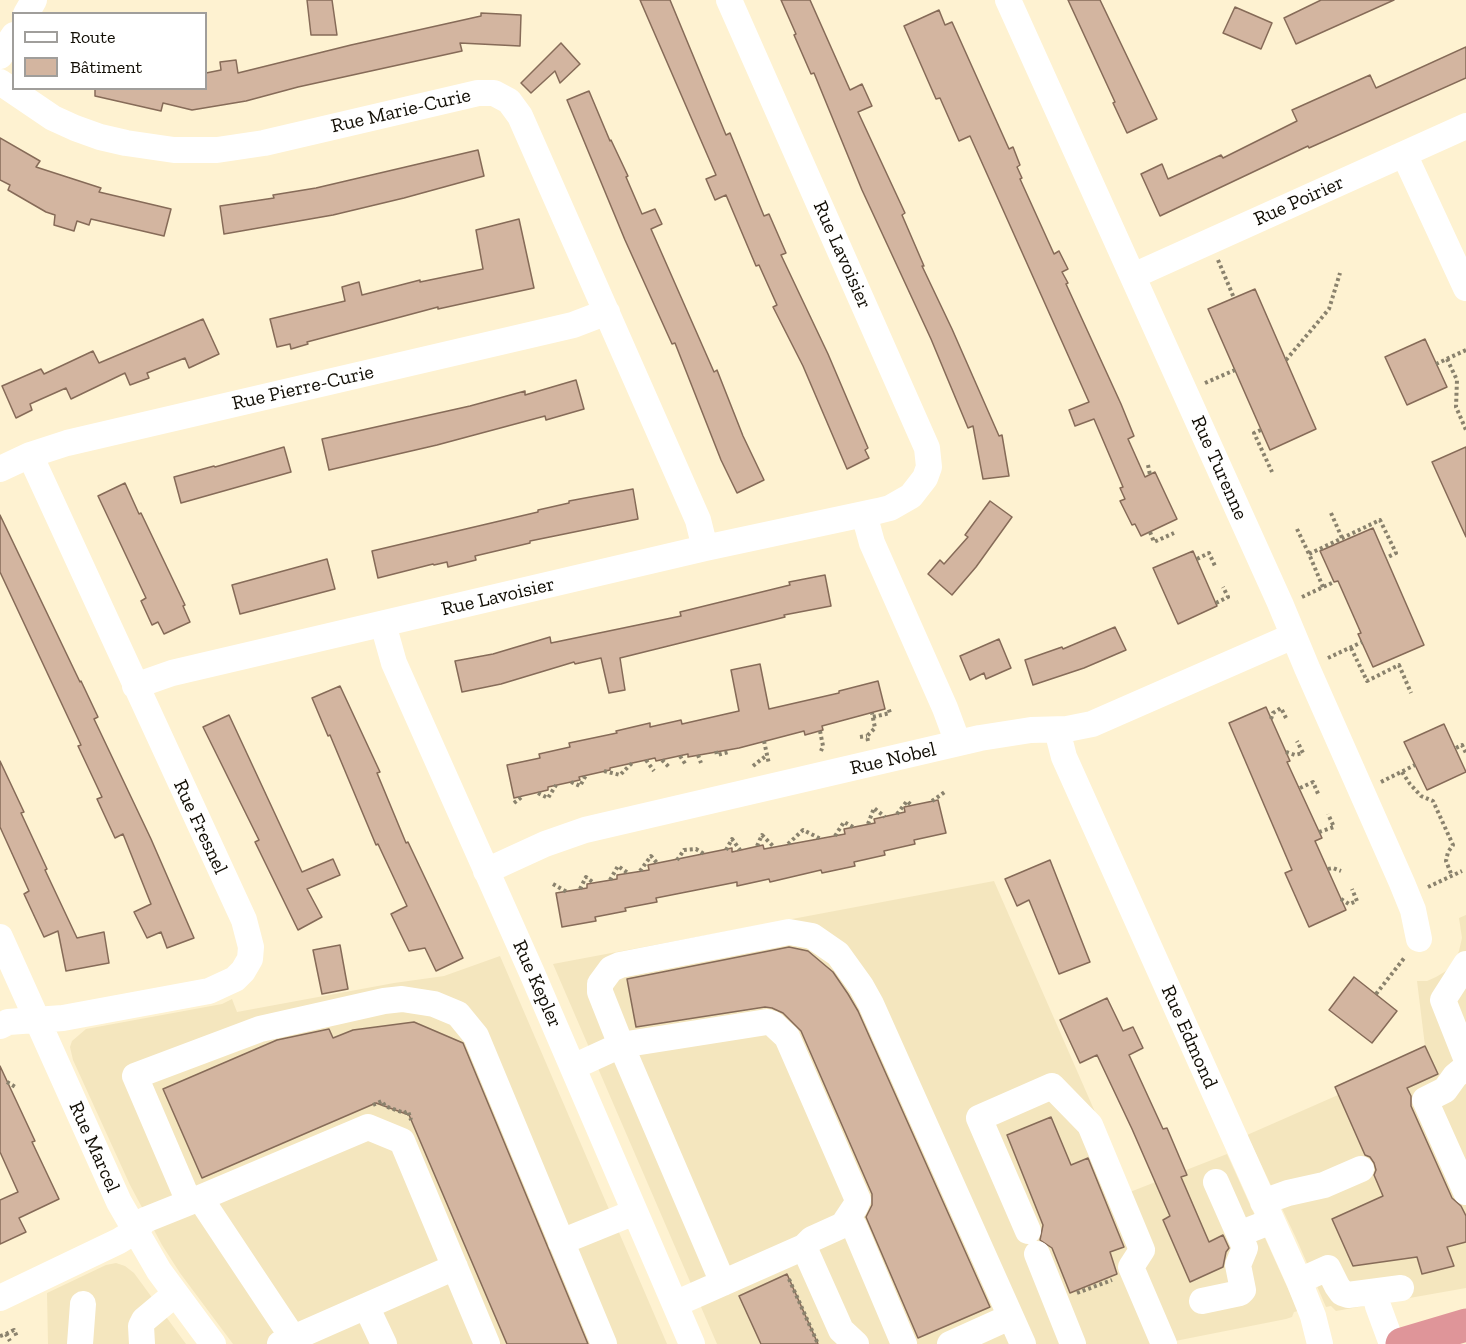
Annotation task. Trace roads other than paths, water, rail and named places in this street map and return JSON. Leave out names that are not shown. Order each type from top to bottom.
[{"type":"highway","points":[[1402,1344],[1466,1325]]},
{"type":"street","name":"Rue Lavoisier","points":[[135,686],[172,673],[705,548],[890,508],[911,496],[925,478],[929,467],[927,448],[729,0]]},
{"type":"street","name":"Rue Turenne","points":[[1008,0],[1280,603],[1306,668],[1408,896],[1419,939]]},
{"type":"street","points":[[0,56],[12,38]]},
{"type":"street","name":"Rue Marie-Curie","points":[[12,90],[53,117],[75,128],[126,143],[174,150],[217,150],[264,143],[478,93],[494,93],[509,101],[520,116],[699,520],[705,548]]},
{"type":"street","name":"Rue Poirier","points":[[1133,276],[1466,126]]},
{"type":"street","points":[[1404,154],[1466,288]]},
{"type":"street","name":"Rue Pierre-Curie","points":[[0,469],[30,455],[67,443],[573,325],[607,312]]},
{"type":"street","name":"Rue Fresnel","points":[[0,1026],[8,1022],[63,1018],[209,991],[235,979],[243,971],[250,959],[251,947],[244,920],[30,455]]},
{"type":"street","points":[[864,514],[872,543],[945,708],[958,743]]},
{"type":"street","name":"Rue Kepler","points":[[383,624],[393,663],[573,1067],[692,1344]]},
{"type":"street","name":"Rue Nobel","points":[[486,871],[545,844],[585,830],[958,743],[1014,732],[1057,730],[1092,724],[1293,636]]},
{"type":"street","name":"Rue Edmond","points":[[1057,730],[1064,758],[1299,1281],[1313,1316],[1320,1344]]},
{"type":"street","points":[[723,1283],[621,1045],[600,992],[600,984],[611,969],[620,965],[789,932],[812,936],[838,954],[871,1004],[1023,1344]]},
{"type":"street","name":"Rue Marcel","points":[[0,937],[119,1202],[176,1294],[213,1344]]},
{"type":"street","points":[[1466,964],[1443,1000],[1466,1058]]},
{"type":"street","points":[[455,1267],[290,1342],[194,1200],[135,1076],[260,1029],[384,1001],[402,999],[426,1001],[458,1014],[476,1036],[604,1344]]},
{"type":"street","points":[[573,1067],[621,1045],[767,1022],[780,1029],[791,1044],[856,1192],[858,1200],[855,1208],[843,1225],[812,1239],[804,1247],[675,1304]]},
{"type":"street","points":[[1466,1067],[1455,1076],[1445,1090],[1425,1100],[1466,1192]]},
{"type":"street","points":[[1073,1344],[979,1118],[1052,1086],[1090,1125],[1142,1250],[1131,1267],[1164,1344]]},
{"type":"street","points":[[0,1298],[104,1249],[135,1231],[146,1220],[368,1127],[402,1141],[487,1344]]},
{"type":"street","points":[[1239,1234],[1288,1193],[1324,1185],[1361,1169]]},
{"type":"street","points":[[1202,1301],[1240,1293],[1244,1290],[1238,1264],[1245,1248],[1215,1182]]},
{"type":"street","points":[[561,1242],[635,1212]]},
{"type":"street","points":[[847,1219],[854,1226],[904,1344]]},
{"type":"street","points":[[804,1247],[841,1330],[856,1344]]},
{"type":"street","points":[[1299,1281],[1328,1268],[1342,1293],[1348,1295],[1401,1288]]},
{"type":"street","points":[[1375,1292],[1392,1344]]},
{"type":"street","points":[[142,1344],[144,1320],[176,1294]]},
{"type":"street","points":[[80,1344],[83,1304]]},
{"type":"street","points":[[366,1306],[384,1344]]},
{"type":"street","points":[[950,1344],[1010,1317]]}]
